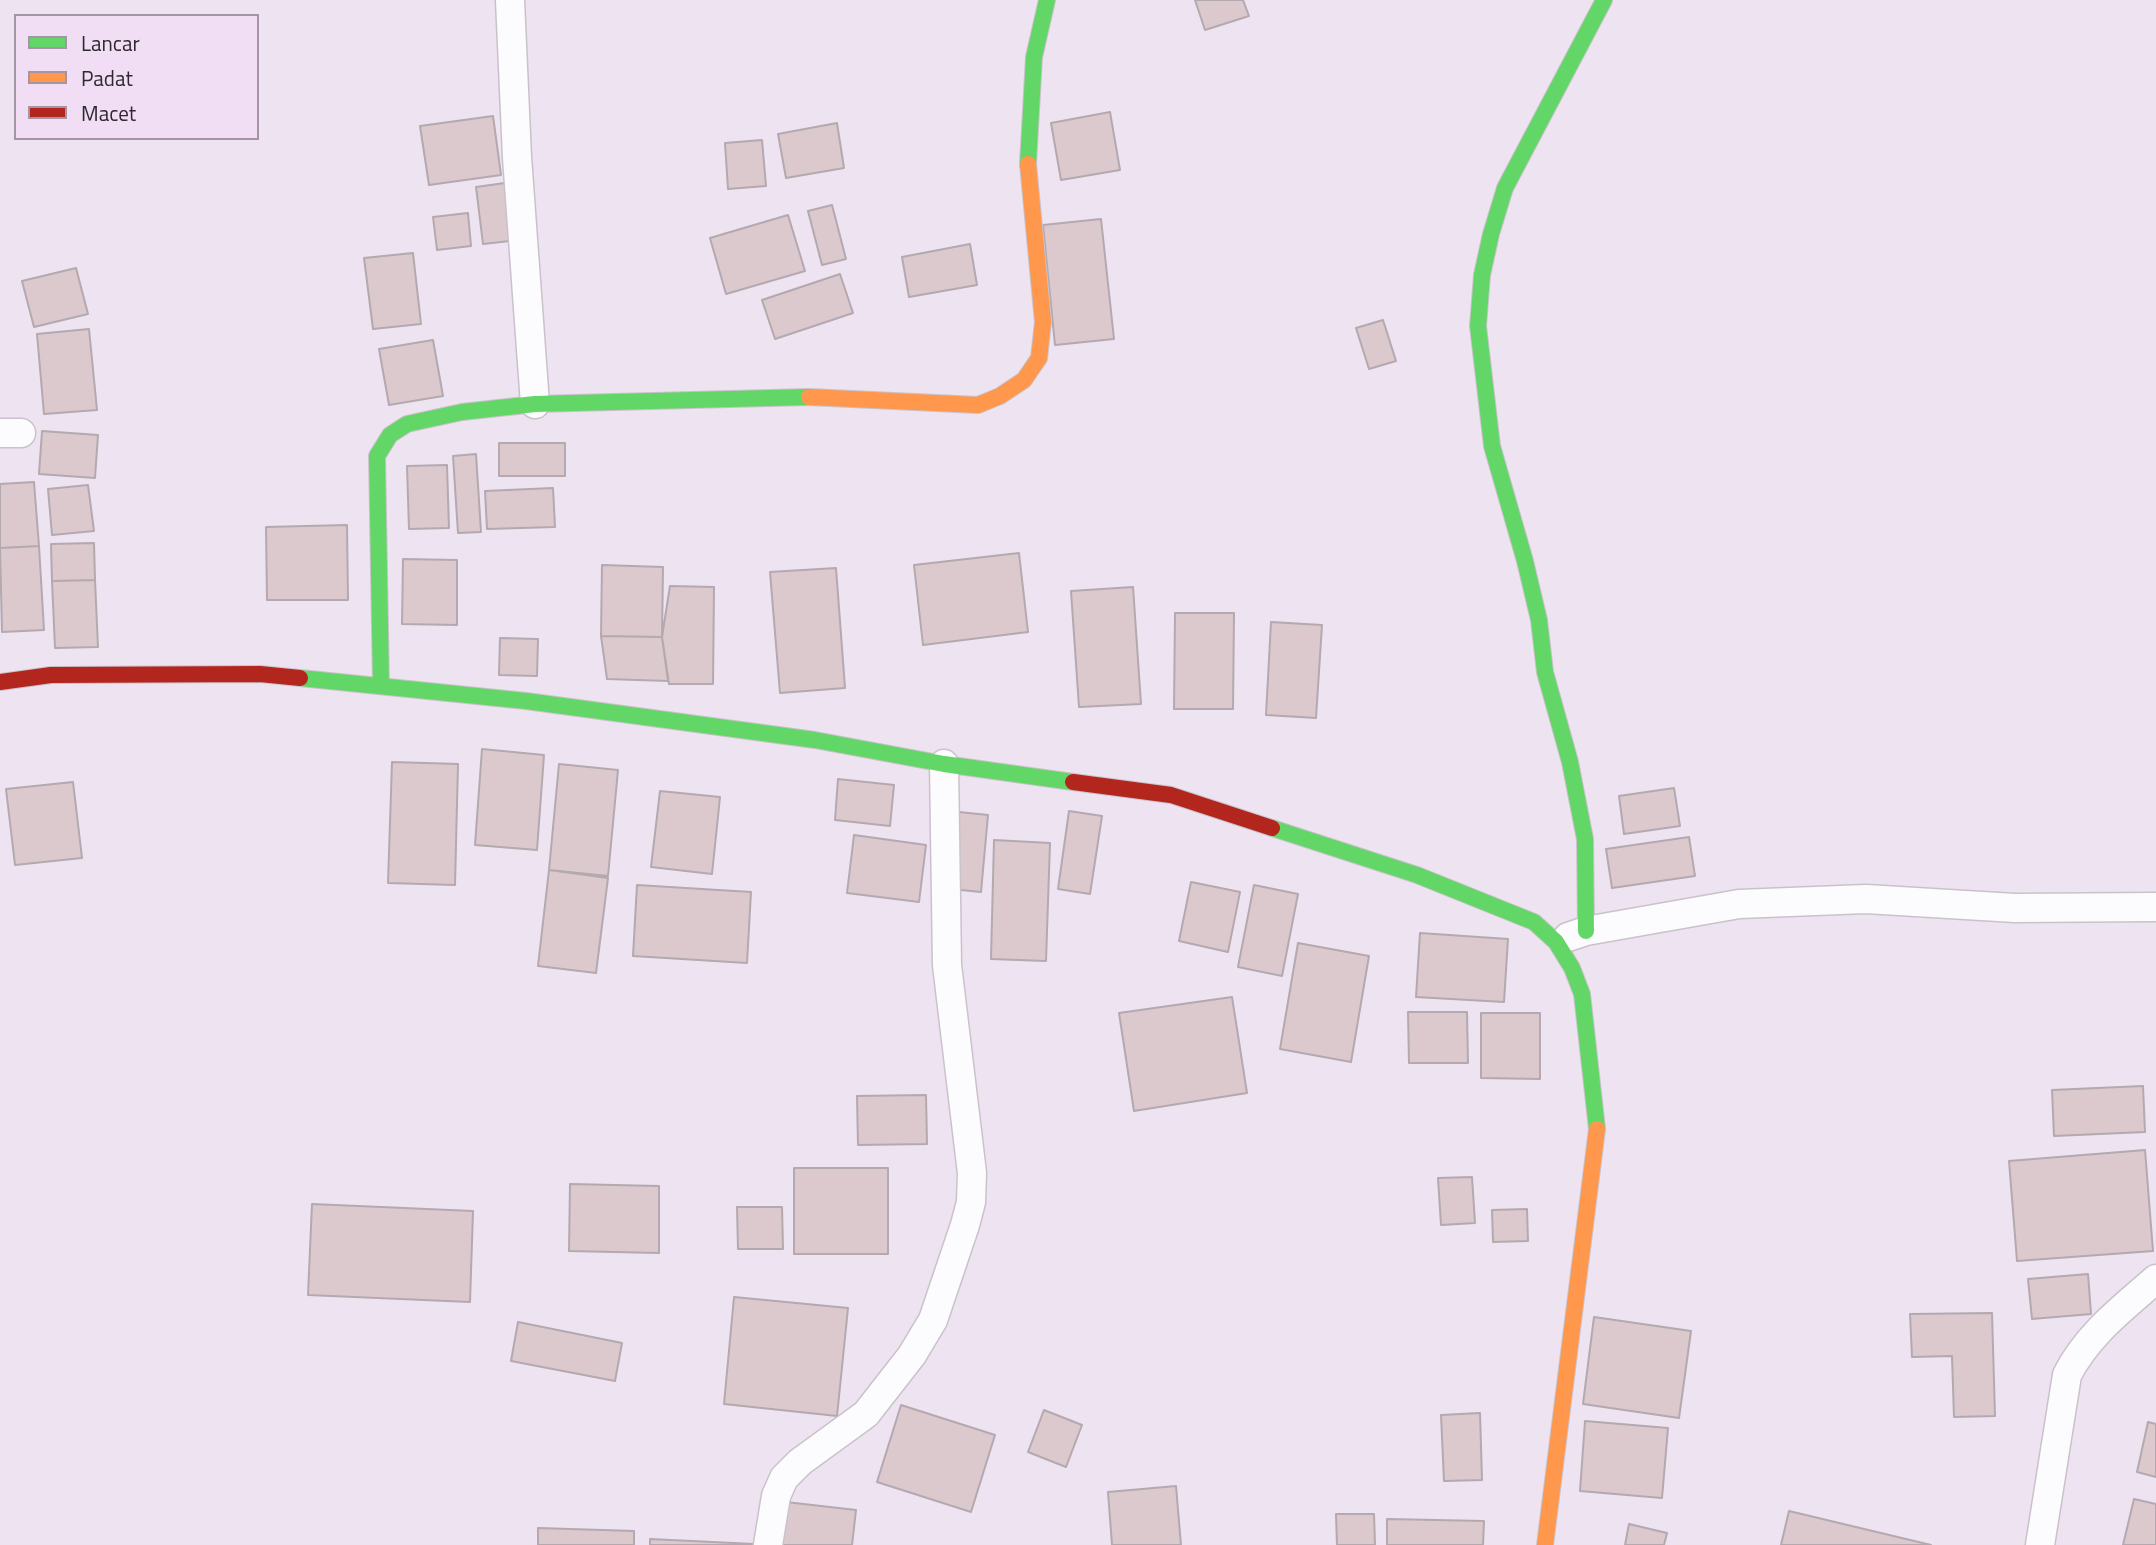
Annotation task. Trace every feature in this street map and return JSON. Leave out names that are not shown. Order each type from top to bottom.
[{"type":"street","points":[[510,0],[517,157],[535,404]]},
{"type":"street","points":[[381,686],[377,456],[396,429],[414,421],[493,407],[535,404],[791,396],[978,405],[1000,396],[1024,380],[1040,358],[1043,322],[1028,173],[1034,57],[1047,0]]},
{"type":"street","points":[[1586,930],[1585,839],[1570,762],[1545,672],[1539,620],[1492,446],[1478,326],[1482,275],[1505,188],[1604,0]]},
{"type":"street","points":[[0,681],[51,676],[260,674],[526,701],[815,740],[944,764],[1171,795],[1417,875],[1534,922],[1556,942],[1572,968],[1582,994],[1598,1125],[1545,1545]]},
{"type":"street","points":[[768,1545],[776,1496],[784,1478],[800,1462],[866,1414],[912,1355],[933,1320],[971,1202],[972,1173],[947,964],[944,764]]},
{"type":"street","points":[[1556,942],[1586,930],[1739,904],[1866,898],[2015,908],[2156,907]]},
{"type":"street","points":[[2040,1545],[2067,1376],[2088,1341],[2156,1279]]},
{"type":"building","points":[[1195,0],[1243,0],[1249,16],[1205,30]]},
{"type":"building","points":[[1110,112],[1120,170],[1061,180],[1051,123]]},
{"type":"building","points":[[493,116],[501,175],[429,185],[420,126]]},
{"type":"building","points":[[837,123],[844,168],[786,178],[778,134]]},
{"type":"building","points":[[762,140],[766,186],[728,189],[725,143]]},
{"type":"building","points":[[512,182],[519,240],[483,244],[476,187]]},
{"type":"building","points":[[832,205],[846,259],[822,265],[808,211]]},
{"type":"building","points":[[468,213],[471,246],[437,250],[433,217]]},
{"type":"building","points":[[788,215],[805,271],[726,294],[710,238]]},
{"type":"building","points":[[1101,219],[1114,339],[1055,345],[1043,225]]},
{"type":"building","points":[[970,244],[977,285],[909,297],[902,257]]},
{"type":"building","points":[[413,253],[421,324],[373,329],[364,258]]},
{"type":"building","points":[[76,268],[88,314],[34,327],[22,281]]},
{"type":"building","points":[[840,274],[853,313],[775,339],[762,300]]},
{"type":"building","points":[[1383,320],[1396,361],[1369,369],[1356,328]]},
{"type":"building","points":[[89,329],[97,410],[44,414],[37,334]]},
{"type":"building","points":[[433,340],[443,396],[389,405],[379,349]]},
{"type":"building","points":[[42,431],[98,435],[95,478],[39,474]]},
{"type":"building","points":[[499,443],[565,443],[565,476],[499,476]]},
{"type":"building","points":[[476,454],[481,532],[458,533],[453,456]]},
{"type":"building","points":[[447,465],[449,528],[409,529],[407,466]]},
{"type":"building","points":[[34,482],[39,546],[0,548],[0,484]]},
{"type":"building","points":[[88,485],[94,531],[52,535],[48,489]]},
{"type":"building","points":[[553,488],[555,527],[487,529],[485,491]]},
{"type":"building","points":[[347,525],[348,600],[267,600],[266,527]]},
{"type":"building","points":[[94,543],[95,580],[52,581],[51,544]]},
{"type":"building","points":[[39,546],[44,630],[2,632],[0,548]]},
{"type":"building","points":[[1019,553],[1028,632],[923,645],[914,565]]},
{"type":"building","points":[[403,559],[457,560],[457,625],[402,624]]},
{"type":"building","points":[[602,565],[663,567],[662,637],[601,636]]},
{"type":"building","points":[[836,568],[845,688],[780,693],[770,572]]},
{"type":"building","points":[[95,580],[98,647],[55,648],[52,581]]},
{"type":"building","points":[[670,586],[714,587],[713,684],[669,684],[662,637]]},
{"type":"building","points":[[1133,587],[1141,704],[1079,707],[1071,591]]},
{"type":"building","points":[[1175,613],[1234,613],[1233,709],[1174,709]]},
{"type":"building","points":[[1271,622],[1322,625],[1316,718],[1266,715]]},
{"type":"building","points":[[601,636],[662,637],[668,681],[607,679]]},
{"type":"building","points":[[500,638],[538,639],[537,676],[499,675]]},
{"type":"building","points":[[482,749],[544,755],[537,850],[475,845]]},
{"type":"building","points":[[392,762],[458,764],[455,885],[388,883]]},
{"type":"building","points":[[559,764],[618,770],[608,876],[549,870]]},
{"type":"building","points":[[838,779],[894,785],[890,826],[835,820]]},
{"type":"building","points":[[73,782],[82,858],[15,865],[6,789]]},
{"type":"building","points":[[1674,788],[1680,826],[1624,834],[1619,796]]},
{"type":"building","points":[[660,791],[720,797],[712,874],[651,867]]},
{"type":"building","points":[[1069,811],[1102,816],[1090,894],[1058,889]]},
{"type":"building","points":[[959,812],[988,815],[981,892],[951,889]]},
{"type":"building","points":[[854,835],[926,845],[919,902],[847,893]]},
{"type":"building","points":[[1689,837],[1695,876],[1612,888],[1606,849]]},
{"type":"building","points":[[994,840],[1050,843],[1046,961],[991,959]]},
{"type":"building","points":[[549,870],[608,878],[596,973],[538,966]]},
{"type":"building","points":[[1191,882],[1240,892],[1228,952],[1179,941]]},
{"type":"building","points":[[637,885],[751,892],[747,963],[633,956]]},
{"type":"building","points":[[1254,885],[1298,894],[1282,976],[1238,967]]},
{"type":"building","points":[[1420,933],[1508,939],[1504,1002],[1416,997]]},
{"type":"building","points":[[1298,943],[1369,956],[1351,1062],[1280,1049]]},
{"type":"building","points":[[1232,997],[1247,1093],[1134,1111],[1119,1013]]},
{"type":"building","points":[[1408,1012],[1467,1012],[1468,1063],[1409,1063]]},
{"type":"building","points":[[1481,1013],[1540,1013],[1540,1079],[1481,1078]]},
{"type":"building","points":[[2143,1086],[2145,1132],[2054,1136],[2052,1090]]},
{"type":"building","points":[[926,1095],[927,1144],[858,1145],[857,1096]]},
{"type":"building","points":[[2145,1150],[2153,1251],[2017,1261],[2009,1161]]},
{"type":"building","points":[[794,1168],[888,1168],[888,1254],[794,1254]]},
{"type":"building","points":[[1472,1177],[1475,1223],[1441,1225],[1438,1178]]},
{"type":"building","points":[[570,1184],[659,1186],[659,1253],[569,1251]]},
{"type":"building","points":[[312,1204],[473,1211],[470,1302],[308,1295]]},
{"type":"building","points":[[737,1207],[782,1207],[783,1249],[738,1249]]},
{"type":"building","points":[[1527,1209],[1528,1241],[1493,1242],[1492,1210]]},
{"type":"building","points":[[2088,1274],[2091,1314],[2032,1319],[2028,1279]]},
{"type":"building","points":[[734,1297],[848,1308],[837,1416],[724,1404]]},
{"type":"building","points":[[1992,1313],[1995,1416],[1954,1417],[1952,1356],[1912,1357],[1910,1314]]},
{"type":"building","points":[[1594,1317],[1691,1331],[1679,1418],[1583,1404]]},
{"type":"building","points":[[518,1322],[622,1343],[615,1381],[511,1361]]},
{"type":"building","points":[[901,1405],[995,1435],[971,1512],[877,1482]]},
{"type":"building","points":[[1044,1410],[1082,1425],[1066,1467],[1028,1452]]},
{"type":"building","points":[[1480,1413],[1482,1480],[1444,1481],[1441,1415]]},
{"type":"building","points":[[1585,1421],[1668,1428],[1662,1498],[1580,1491]]},
{"type":"building","points":[[2148,1422],[2156,1424],[2156,1477],[2137,1472]]},
{"type":"building","points":[[1176,1486],[1181,1545],[1112,1545],[1108,1492]]},
{"type":"building","points":[[2134,1499],[2156,1504],[2156,1545],[2123,1545]]},
{"type":"building","points":[[786,1502],[856,1510],[852,1545],[781,1545]]},
{"type":"building","points":[[1789,1511],[1931,1545],[1781,1545]]},
{"type":"building","points":[[1336,1514],[1374,1514],[1375,1545],[1337,1545]]},
{"type":"building","points":[[1387,1519],[1484,1521],[1483,1545],[1387,1545]]},
{"type":"building","points":[[1629,1524],[1667,1533],[1664,1545],[1625,1545]]},
{"type":"building","points":[[538,1528],[634,1531],[634,1545],[538,1545]]},
{"type":"building","points":[[650,1539],[754,1544],[754,1545],[650,1545]]},
{"type":"traffic: fast","points":[[1028,164],[1034,57],[1047,0]]},
{"type":"traffic: fast","points":[[1586,931],[1585,839],[1570,762],[1545,672],[1539,620],[1492,446],[1478,326],[1482,275],[1505,188],[1604,0]]},
{"type":"traffic: fast","points":[[381,686],[377,456],[390,435],[407,424],[462,412],[535,404],[809,397]]},
{"type":"traffic: fast","points":[[300,678],[526,701],[815,740],[944,764],[1073,782]]},
{"type":"traffic: fast","points":[[1272,828],[1417,875],[1534,922],[1556,942],[1572,968],[1582,994],[1597,1129]]},
{"type":"traffic: slow","points":[[809,397],[978,405],[1000,396],[1024,380],[1039,358],[1043,322],[1028,164]]},
{"type":"traffic: slow","points":[[1545,1545],[1597,1129]]},
{"type":"traffic: jam","points":[[0,682],[51,675],[260,674],[300,678]]},
{"type":"traffic: jam","points":[[1073,782],[1171,795],[1272,828]]}]
